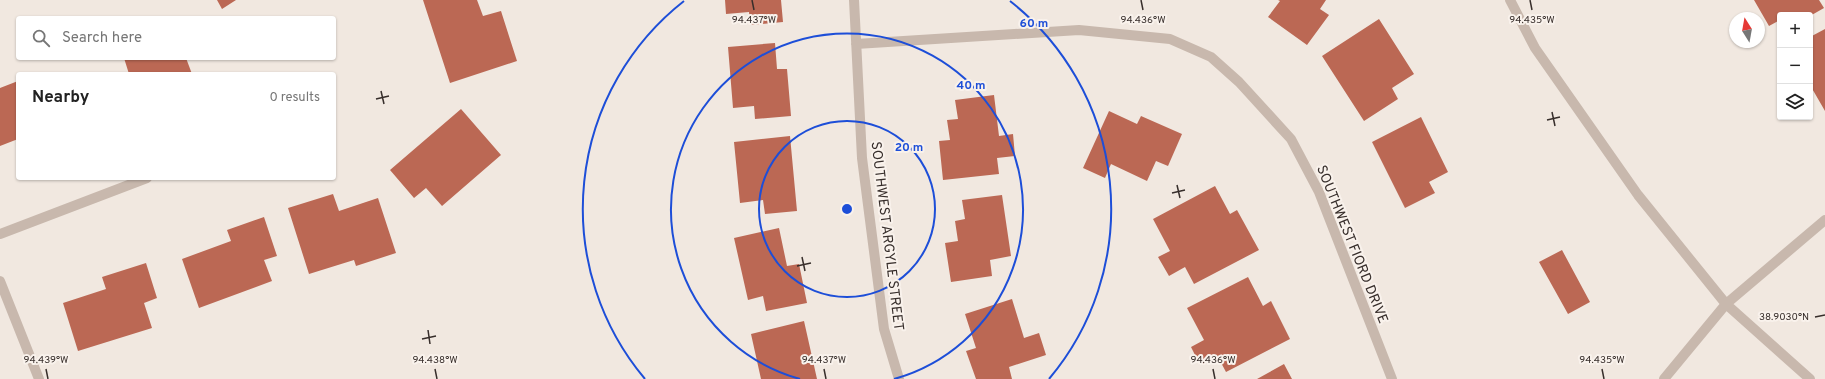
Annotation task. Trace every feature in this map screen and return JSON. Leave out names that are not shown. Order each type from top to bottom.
[{"type":"street","name":"SOUTHWEST ARGYLE STREET","points":[[854,0],[862,158],[884,329],[899,379]]},
{"type":"street","points":[[1510,0],[1535,48],[1638,195],[1726,304],[1810,379]]},
{"type":"street","name":"SOUTHWEST FIORD DRIVE","points":[[856,44],[1079,30],[1170,39],[1210,57],[1239,82],[1291,139],[1319,192],[1392,379]]},
{"type":"street","points":[[0,234],[142,180]]},
{"type":"street","points":[[1664,379],[1726,304],[1825,220]]},
{"type":"street","points":[[0,281],[39,379]]},
{"type":"building","points":[[217,0],[236,0],[222,9]]},
{"type":"building","points":[[423,0],[477,0],[483,16],[501,11],[517,61],[450,83]]},
{"type":"building","points":[[725,0],[781,0],[783,22],[750,25],[749,12],[726,14]]},
{"type":"building","points":[[1278,0],[1326,0],[1320,9],[1329,15],[1307,45],[1268,17],[1280,1]]},
{"type":"building","points":[[1754,0],[1819,0],[1824,8],[1813,14],[1813,12],[1777,12],[1777,22],[1769,26],[1765,19],[1765,12],[1761,12]]},
{"type":"building","points":[[1379,19],[1414,74],[1392,88],[1398,99],[1364,121],[1322,56]]},
{"type":"building","points":[[1825,29],[1825,111],[1813,90],[1813,35]]},
{"type":"building","points":[[775,43],[777,69],[787,69],[791,116],[755,119],[754,106],[733,108],[728,47]]},
{"type":"building","points":[[125,60],[187,60],[191,72],[128,72]]},
{"type":"building","points":[[16,82],[16,140],[0,146],[0,88]]},
{"type":"building","points":[[994,95],[999,136],[1013,134],[1015,156],[997,158],[999,174],[943,180],[939,141],[950,140],[947,120],[958,119],[955,100]]},
{"type":"building","points":[[461,109],[501,155],[442,206],[426,188],[414,198],[390,170]]},
{"type":"building","points":[[1109,111],[1137,124],[1141,116],[1182,134],[1168,166],[1156,161],[1147,181],[1111,164],[1105,178],[1083,168]]},
{"type":"building","points":[[1421,117],[1448,172],[1429,182],[1435,193],[1405,208],[1372,142]]},
{"type":"building","points":[[790,136],[797,211],[765,214],[763,200],[740,203],[734,142]]},
{"type":"building","points":[[1215,186],[1230,214],[1237,210],[1259,250],[1194,284],[1185,267],[1169,276],[1158,257],[1170,251],[1153,219]]},
{"type":"building","points":[[333,194],[339,211],[378,198],[396,253],[356,266],[354,260],[309,274],[288,208]]},
{"type":"building","points":[[1002,195],[1011,256],[990,260],[992,276],[951,282],[945,243],[958,241],[955,221],[965,219],[962,200]]},
{"type":"building","points":[[264,217],[277,256],[264,260],[272,281],[199,308],[182,259],[231,241],[227,230]]},
{"type":"building","points":[[779,228],[787,266],[799,264],[807,303],[766,311],[763,296],[748,300],[734,238]]},
{"type":"building","points":[[1562,250],[1590,302],[1568,314],[1539,262]]},
{"type":"building","points":[[146,263],[157,298],[144,303],[152,328],[78,351],[63,303],[106,289],[102,277]]},
{"type":"building","points":[[1248,277],[1263,306],[1271,301],[1290,339],[1226,372],[1218,357],[1200,365],[1191,347],[1204,340],[1187,308]]},
{"type":"building","points":[[1012,299],[1024,338],[1039,333],[1046,355],[1009,367],[1012,379],[976,379],[966,351],[976,348],[965,314]]},
{"type":"building","points":[[804,321],[817,379],[761,379],[751,334]]},
{"type":"building","points":[[1284,364],[1292,379],[1257,379]]}]
